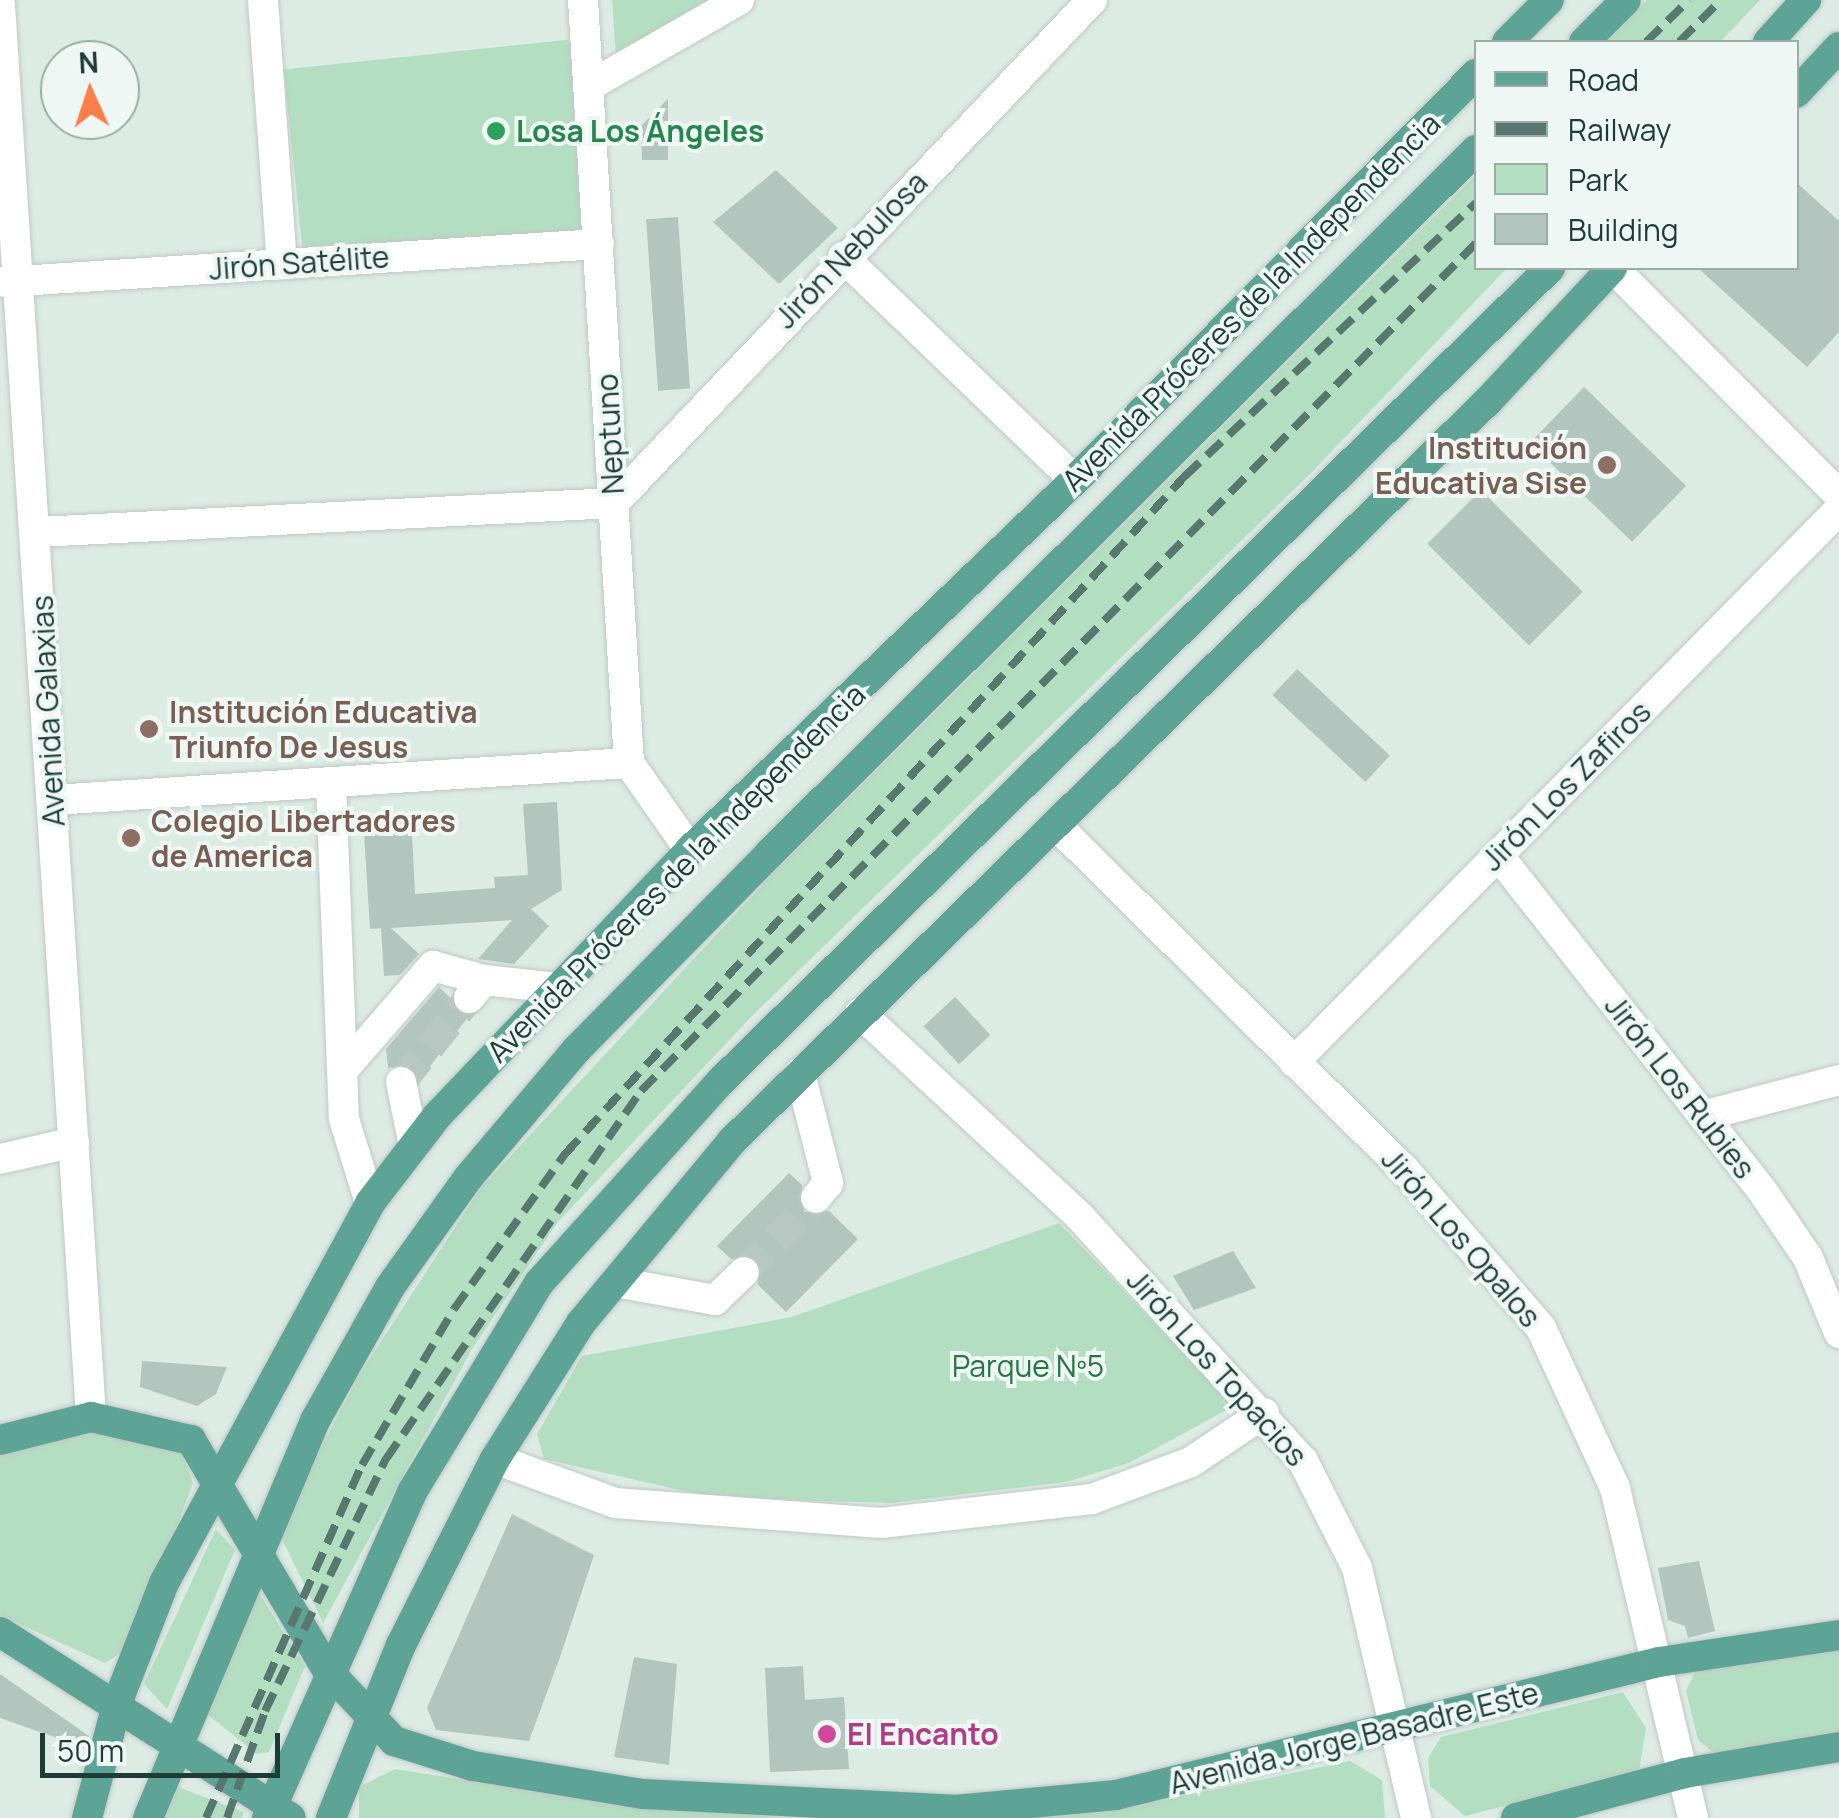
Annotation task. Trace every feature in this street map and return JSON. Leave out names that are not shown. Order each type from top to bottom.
[{"type":"main road","points":[[1509,40],[1549,0]]},
{"type":"main road","points":[[1586,40],[1626,0]]},
{"type":"main road","points":[[1770,40],[1806,0]]},
{"type":"main road","points":[[1799,90],[1839,47]]},
{"type":"main road","name":"Avenida Próceres de la Independencia","points":[[87,1818],[118,1701],[219,1475],[370,1204],[414,1146],[690,850],[1074,480],[1474,76]]},
{"type":"main road","name":"Avenida Próceres de la Independencia","points":[[148,1818],[174,1737],[258,1542],[390,1287],[577,1049],[1474,152]]},
{"type":"main road","points":[[0,1632],[174,1737],[276,1814],[328,1670],[478,1377],[538,1283],[618,1189],[1548,270]]},
{"type":"main road","points":[[331,1818],[369,1720],[495,1458],[615,1282],[800,1073],[1058,827],[1611,270]]},
{"type":"main road","points":[[0,1440],[91,1417]]},
{"type":"main road","name":"Avenida Jorge Basadre Este","points":[[91,1417],[191,1440],[219,1475],[328,1670],[369,1720],[412,1750],[643,1794],[918,1809],[1116,1795],[1395,1730],[1659,1662],[1839,1635]]},
{"type":"main road","points":[[1516,1818],[1685,1773],[1839,1748]]},
{"type":"street","points":[[264,0],[282,264]]},
{"type":"street","name":"Neptuno","points":[[584,0],[629,764]]},
{"type":"street","points":[[589,86],[739,0]]},
{"type":"street","name":"Jirón Nebulosa","points":[[614,503],[842,258],[1092,0]]},
{"type":"street","name":"Avenida Galaxias","points":[[0,5],[10,281],[38,532],[91,1417]]},
{"type":"street","name":"Jirón Satélite","points":[[10,281],[599,244]]},
{"type":"street","points":[[842,258],[1074,480]]},
{"type":"street","points":[[1615,270],[1839,495]]},
{"type":"street","points":[[38,532],[614,503]]},
{"type":"street","name":"Jirón Los Zafiros","points":[[1294,1062],[1839,510]]},
{"type":"street","points":[[53,800],[629,764],[690,850]]},
{"type":"street","points":[[332,783],[344,1119],[370,1204]]},
{"type":"street","name":"Jirón Los Opalos","points":[[1058,827],[1403,1168],[1541,1328],[1615,1488],[1693,1818]]},
{"type":"street","name":"Jirón Los Rubies","points":[[1498,855],[1706,1115],[1808,1258],[1839,1333]]},
{"type":"street","points":[[343,1070],[433,966],[476,989],[558,988]]},
{"type":"street","name":"Jirón Los Topacios","points":[[860,1013],[1080,1218],[1303,1460],[1357,1568],[1416,1818]]},
{"type":"street","points":[[800,1073],[828,1183],[816,1198]]},
{"type":"street","points":[[1706,1115],[1839,1080]]},
{"type":"street","points":[[401,1082],[414,1146]]},
{"type":"street","points":[[0,1160],[74,1142]]},
{"type":"street","points":[[615,1282],[715,1300],[744,1272]]},
{"type":"street","points":[[495,1458],[615,1503],[798,1524],[899,1522],[1092,1500],[1191,1462],[1264,1414]]},
{"type":"green space","points":[[612,0],[715,0],[616,57]]},
{"type":"green space","points":[[1647,0],[1760,0],[1722,40],[1608,40]]},
{"type":"green space","points":[[574,39],[595,235],[304,265],[284,70]]},
{"type":"green space","points":[[1474,177],[1474,270],[1505,270],[1311,473],[754,1014],[557,1223],[472,1349],[323,1623],[278,1531],[358,1377],[480,1189],[779,867]]},
{"type":"green space","name":"Parque Nº5","points":[[1059,1223],[1234,1406],[1129,1463],[1066,1482],[892,1503],[715,1498],[544,1459],[537,1434],[582,1356],[792,1317]]},
{"type":"green space","points":[[97,1425],[180,1449],[193,1483],[132,1646],[105,1663],[0,1615],[0,1448]]},
{"type":"green space","points":[[216,1529],[235,1550],[167,1709],[144,1684]]},
{"type":"green space","points":[[257,1590],[305,1666],[269,1752],[257,1754],[202,1710]]},
{"type":"green space","points":[[1839,1647],[1839,1734],[1715,1754],[1698,1740],[1686,1691],[1696,1670]]},
{"type":"green space","points":[[1623,1692],[1646,1728],[1639,1771],[1465,1816],[1430,1786],[1428,1758],[1441,1737]]},
{"type":"green space","points":[[1350,1761],[1382,1780],[1385,1818],[1016,1818],[1160,1801]]},
{"type":"green space","points":[[395,1769],[578,1798],[781,1818],[359,1818],[359,1787]]},
{"type":"green space","points":[[178,1787],[244,1812],[242,1818],[165,1818]]},
{"type":"building","points":[[668,99],[668,160],[642,160],[641,126]]},
{"type":"building","points":[[776,170],[838,228],[779,284],[713,222]]},
{"type":"building","points":[[1799,185],[1839,221],[1839,332],[1807,367],[1700,270],[1799,270]]},
{"type":"building","points":[[678,217],[690,389],[658,391],[646,219]]},
{"type":"building","name":"Institución Educativa Sise","points":[[1584,387],[1686,486],[1632,542],[1530,443]]},
{"type":"building","points":[[1481,490],[1583,592],[1529,646],[1427,544]]},
{"type":"building","points":[[1297,669],[1390,756],[1365,782],[1272,695]]},
{"type":"building","points":[[557,802],[562,890],[531,909],[549,926],[514,964],[478,959],[512,920],[391,928],[419,954],[400,975],[384,976],[381,928],[370,929],[363,817],[411,814],[415,894],[495,888],[494,877],[528,875],[523,804]]},
{"type":"building","points":[[439,987],[469,1016],[420,1079],[406,1064],[388,1068],[386,1049]]},
{"type":"building","points":[[955,997],[990,1035],[959,1064],[924,1026]]},
{"type":"building","points":[[789,1173],[802,1185],[804,1212],[829,1211],[858,1239],[786,1312],[758,1285],[757,1258],[731,1259],[717,1246]]},
{"type":"building","points":[[1233,1251],[1256,1288],[1194,1310],[1173,1276]]},
{"type":"building","points":[[142,1361],[227,1367],[216,1394],[197,1406],[140,1387]]},
{"type":"building","points":[[512,1514],[594,1555],[560,1657],[529,1741],[436,1730],[427,1708]]},
{"type":"building","points":[[1699,1561],[1715,1631],[1688,1638],[1685,1626],[1668,1620],[1658,1568]]},
{"type":"building","points":[[634,1657],[677,1664],[669,1765],[614,1757]]},
{"type":"building","points":[[803,1666],[805,1700],[844,1697],[849,1769],[770,1772],[765,1668]]},
{"type":"building","points":[[0,1674],[89,1736],[86,1748],[0,1718]]},
{"type":"tunnel","points":[[401,1082],[469,998]]},
{"type":"tunnel","points":[[744,1272],[816,1198]]},
{"type":"railway","points":[[1648,40],[1689,0]]},
{"type":"railway","points":[[1681,40],[1721,0]]},
{"type":"railway","points":[[206,1818],[362,1465],[454,1309],[565,1154],[1185,476],[1474,205]]},
{"type":"railway","points":[[227,1818],[265,1711],[386,1459],[641,1091],[1474,245]]},
{"type":"place","name":"Losa Los Ángeles","points":[[496,131]]},
{"type":"place","name":"Institución Educativa Sise","points":[[1607,465]]},
{"type":"place","name":"Institución Educativa Triunfo De Jesus","points":[[149,729]]},
{"type":"place","name":"Colegio Libertadores de America","points":[[131,838]]},
{"type":"place","name":"El Encanto","points":[[827,1734]]}]
